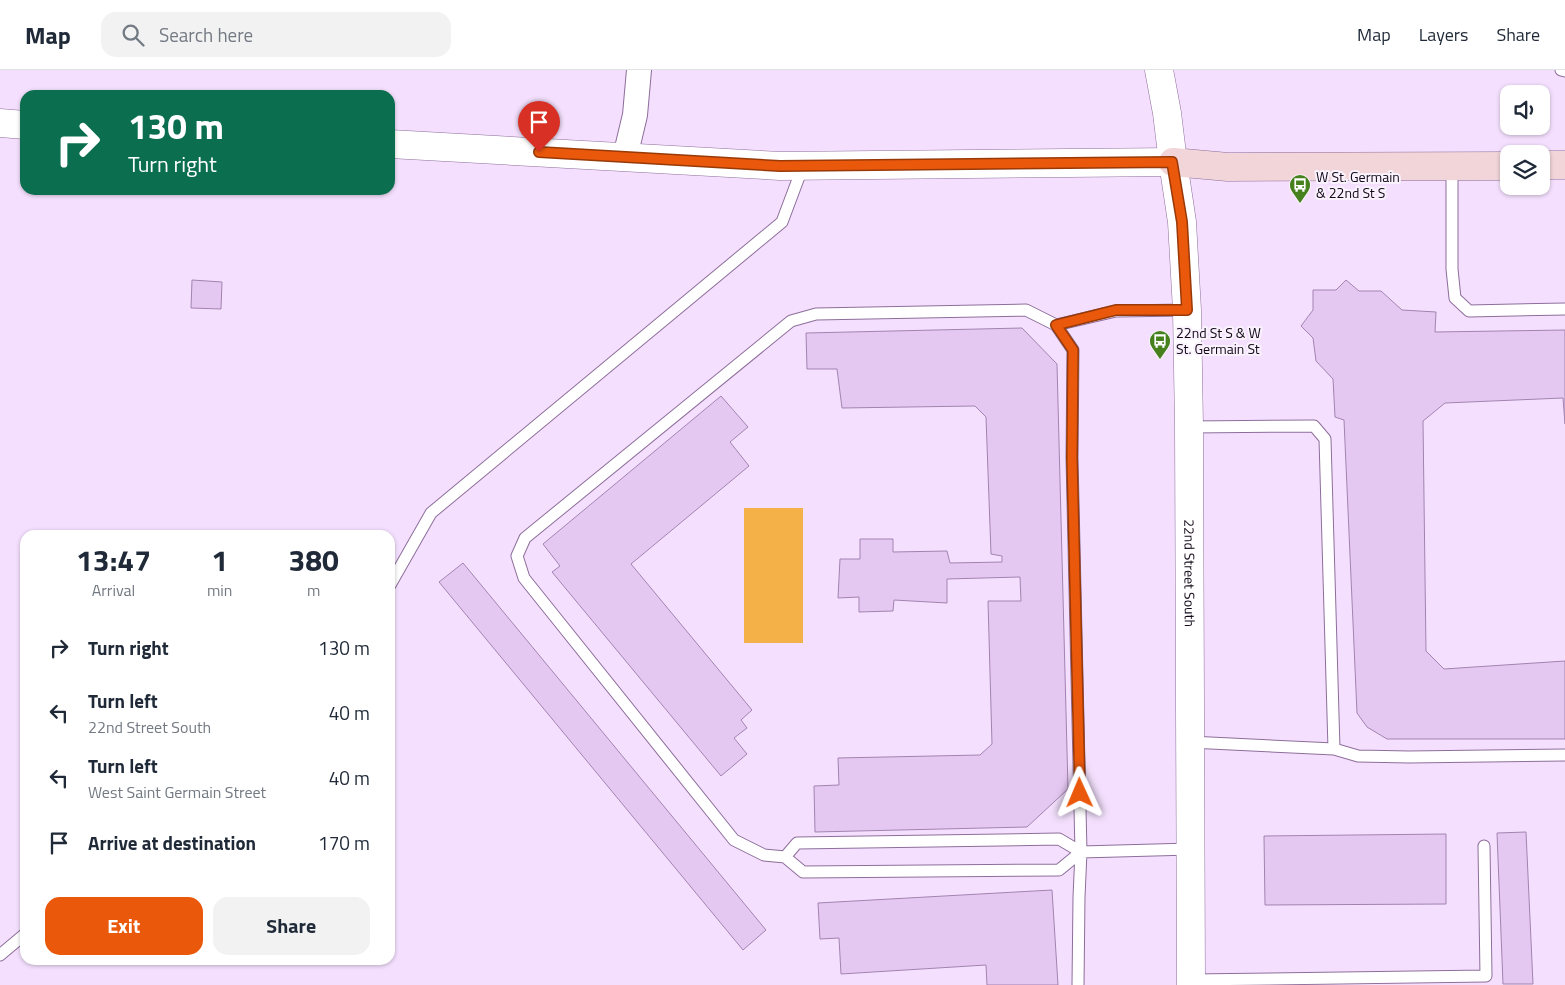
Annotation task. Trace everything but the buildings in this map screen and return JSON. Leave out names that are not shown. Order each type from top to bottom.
[{"type":"main road","points":[[1172,162],[1228,167],[1500,166]]},
{"type":"main road","points":[[1550,165],[1565,165]]},
{"type":"street","points":[[625,157],[635,115],[639,70]]},
{"type":"street","name":"22nd Street South","points":[[1158,70],[1167,113],[1172,162],[1182,222],[1187,310],[1191,983]]},
{"type":"street","points":[[0,123],[20,124]]},
{"type":"street","points":[[395,144],[803,166],[1172,162]]},
{"type":"lane","points":[[395,576],[431,513],[782,222],[803,166]]},
{"type":"lane","points":[[1452,166],[1452,269],[1455,298],[1469,311],[1565,309]]},
{"type":"lane","points":[[1078,985],[1081,852],[1072,458],[1073,350],[1056,325],[1026,310],[816,314],[791,321],[525,538],[517,556],[524,578],[734,840],[764,855],[785,857],[802,872],[1059,870],[1081,852]]},
{"type":"lane","points":[[1056,325],[1116,310],[1187,310]]},
{"type":"lane","points":[[1189,427],[1314,426],[1325,439],[1334,749]]},
{"type":"lane","points":[[1190,742],[1334,749],[1358,756],[1565,754]]},
{"type":"lane","points":[[785,857],[797,843],[1059,839],[1081,852],[1191,849]]},
{"type":"lane","points":[[1191,983],[1487,981],[1484,846]]},
{"type":"lane","points":[[0,955],[20,938]]},
{"type":"shaded area","points":[[744,508],[803,508],[803,643],[744,643]]},
{"type":"place","name":"W St. Germain & 22nd St S","points":[[1300,204]]},
{"type":"place","name":"22nd St S & W St. Germain St","points":[[1160,360]]},
{"type":"route","points":[[539,152],[780,166],[1172,162],[1182,222],[1187,310],[1116,310],[1056,325],[1073,350],[1072,458],[1080,793]]}]
